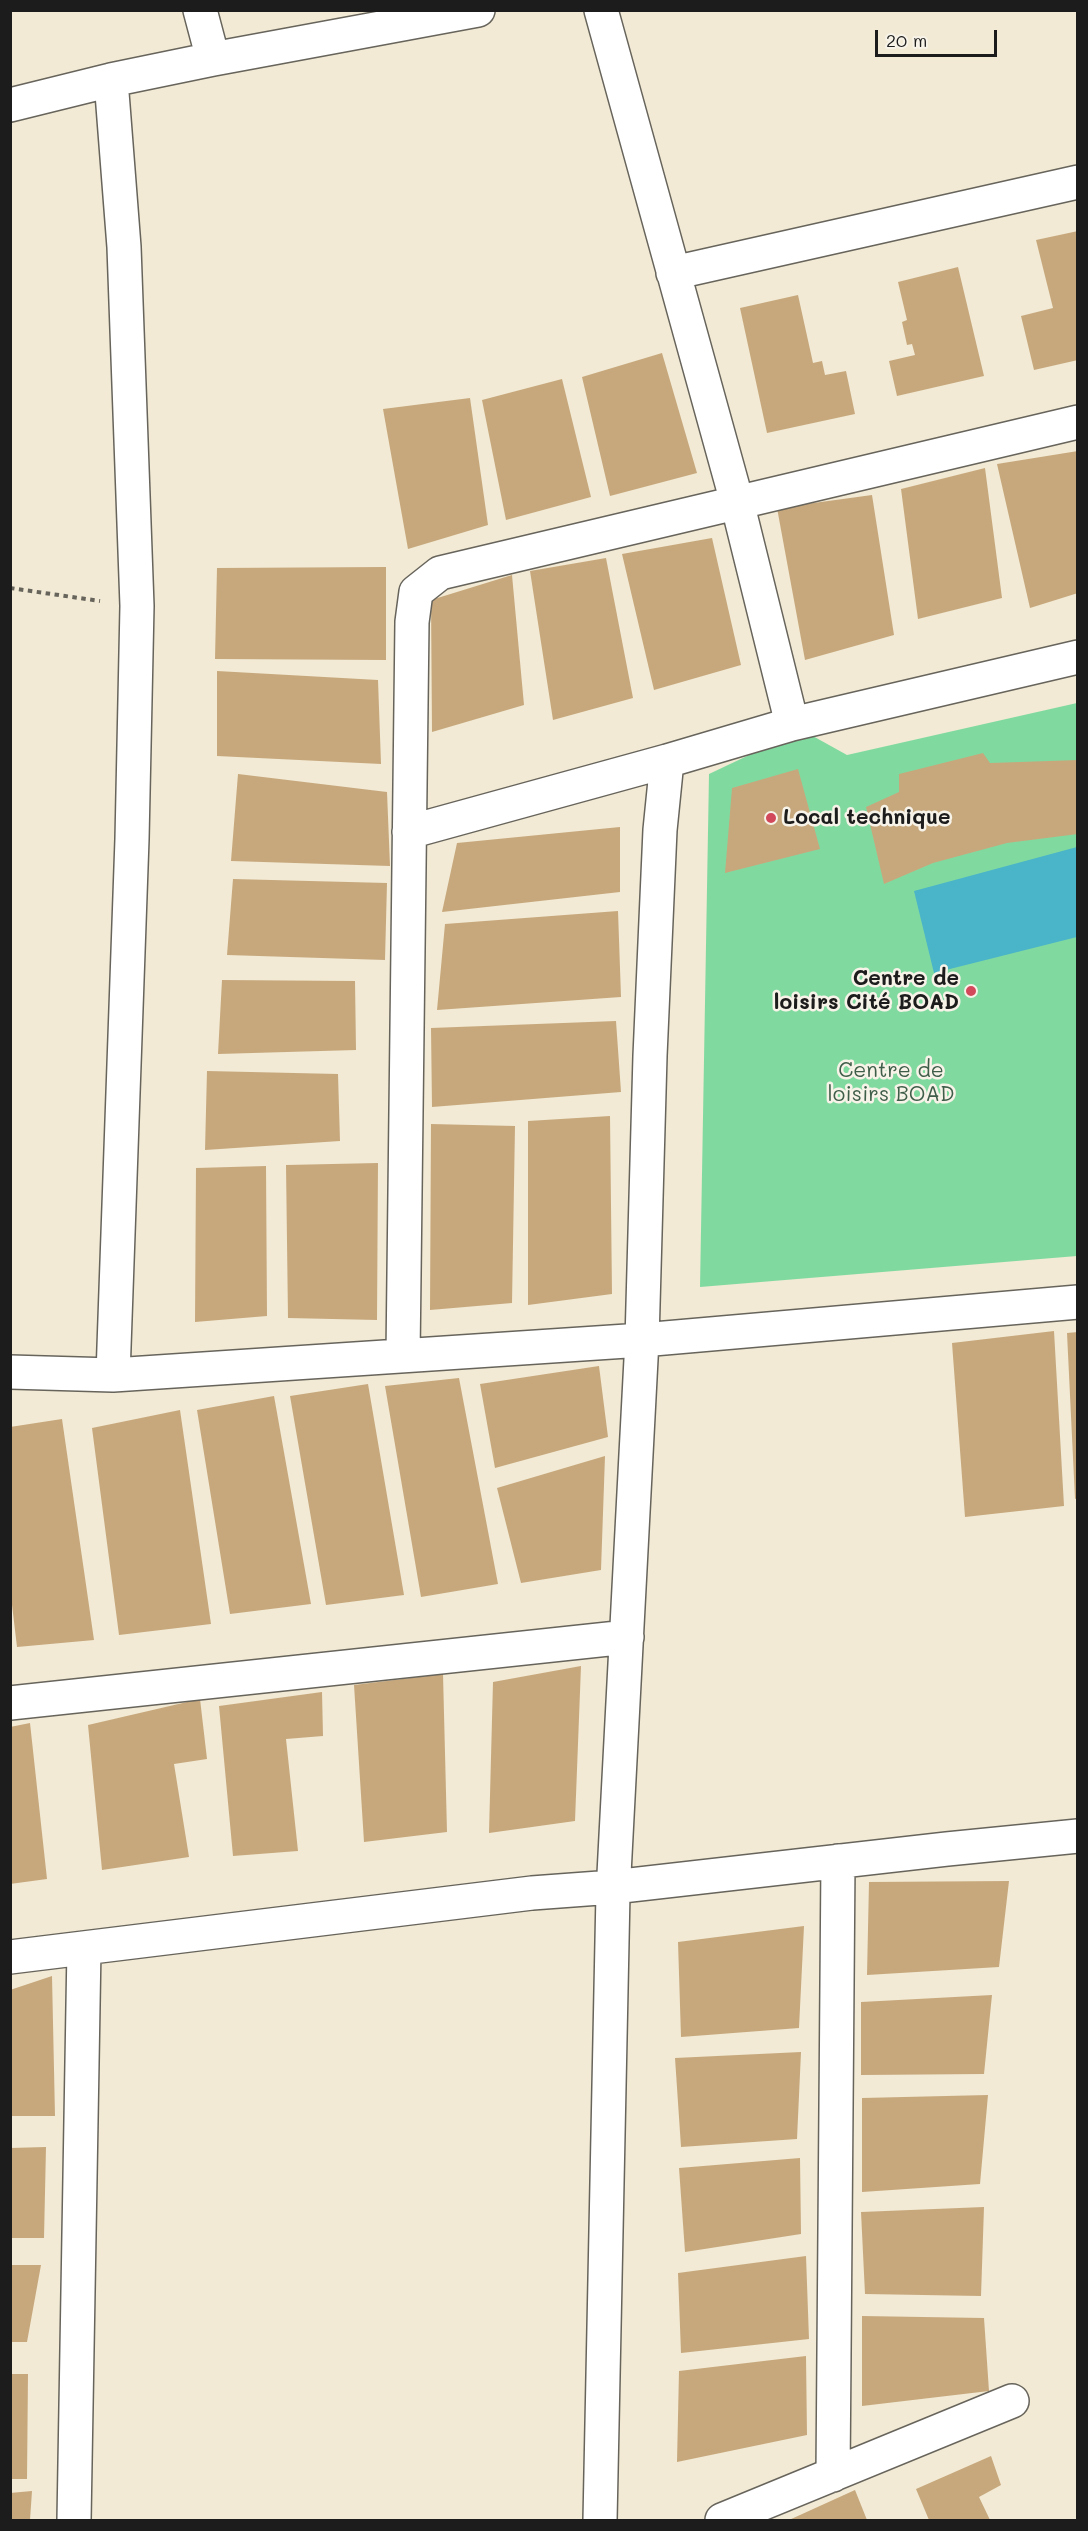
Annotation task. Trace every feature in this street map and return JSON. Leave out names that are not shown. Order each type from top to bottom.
[{"type":"street","points":[[200,10],[213,59]]},
{"type":"street","points":[[10,105],[111,80],[213,59],[478,10]]},
{"type":"street","points":[[601,10],[736,502],[792,724]]},
{"type":"street","points":[[111,80],[124,247],[136,606],[132,839],[113,1374]]},
{"type":"street","points":[[673,273],[1077,182]]},
{"type":"street","points":[[403,1355],[412,622],[416,592],[441,573],[1077,422]]},
{"type":"street","points":[[409,832],[792,724],[1077,657]]},
{"type":"street","points":[[600,2520],[613,1887],[642,1340],[660,830],[667,761]]},
{"type":"street","points":[[10,1372],[113,1374],[642,1340],[1077,1302]]},
{"type":"street","points":[[10,1703],[627,1637]]},
{"type":"street","points":[[10,1957],[532,1893],[613,1887],[838,1860],[1077,1836]]},
{"type":"street","points":[[833,2475],[838,1860]]},
{"type":"street","points":[[74,2520],[84,1948]]},
{"type":"street","points":[[722,2520],[1012,2401]]},
{"type":"path","points":[[10,588],[136,606]]},
{"type":"green space","name":"Centre de loisirs BOAD","points":[[1077,703],[1077,1256],[700,1287],[709,774],[802,730],[847,755]]},
{"type":"water","points":[[1077,847],[1077,937],[934,973],[914,891]]},
{"type":"building","points":[[1078,231],[1078,360],[1034,370],[1021,316],[1053,308],[1036,240]]},
{"type":"building","points":[[958,267],[984,376],[897,396],[889,361],[915,355],[912,344],[907,345],[902,322],[907,320],[898,282]]},
{"type":"building","points":[[798,295],[813,363],[822,361],[825,375],[846,371],[855,414],[767,433],[740,308]]},
{"type":"building","points":[[662,353],[697,473],[610,496],[582,377]]},
{"type":"building","points":[[562,379],[591,497],[506,520],[482,400]]},
{"type":"building","points":[[470,398],[488,525],[408,549],[383,409]]},
{"type":"building","points":[[1078,451],[1078,593],[1030,608],[997,464]]},
{"type":"building","points":[[985,468],[1002,598],[918,619],[901,489]]},
{"type":"building","points":[[872,495],[894,635],[805,660],[777,508]]},
{"type":"building","points":[[712,538],[741,665],[654,690],[622,554]]},
{"type":"building","points":[[606,558],[633,698],[553,720],[530,571]]},
{"type":"building","points":[[386,567],[386,660],[215,659],[217,568]]},
{"type":"building","points":[[512,575],[524,705],[432,732],[431,600]]},
{"type":"building","points":[[217,671],[378,680],[381,764],[217,756]]},
{"type":"building","points":[[983,753],[990,763],[1078,760],[1078,834],[1007,843],[933,863],[884,884],[866,807],[899,792],[899,774]]},
{"type":"building","name":"Local technique","points":[[798,769],[820,849],[725,873],[732,788]]},
{"type":"building","points":[[238,774],[387,792],[390,866],[231,861]]},
{"type":"building","points":[[620,827],[620,892],[442,912],[457,843]]},
{"type":"building","points":[[233,879],[387,883],[385,960],[227,955]]},
{"type":"building","points":[[618,911],[621,997],[437,1010],[445,924]]},
{"type":"building","points":[[222,980],[355,981],[356,1050],[218,1054]]},
{"type":"building","points":[[616,1021],[621,1092],[432,1107],[431,1028]]},
{"type":"building","points":[[207,1071],[338,1074],[340,1141],[205,1150]]},
{"type":"building","points":[[610,1116],[612,1294],[528,1305],[528,1121]]},
{"type":"building","points":[[431,1124],[515,1126],[512,1303],[430,1310]]},
{"type":"building","points":[[378,1163],[377,1320],[288,1318],[286,1165]]},
{"type":"building","points":[[266,1166],[267,1316],[195,1322],[196,1168]]},
{"type":"building","points":[[1054,1331],[1064,1506],[965,1517],[952,1343]]},
{"type":"building","points":[[1078,1332],[1078,1498],[1075,1499],[1067,1333]]},
{"type":"building","points":[[599,1366],[608,1437],[495,1468],[480,1384]]},
{"type":"building","points":[[459,1378],[498,1584],[421,1597],[385,1386]]},
{"type":"building","points":[[368,1384],[404,1595],[326,1605],[290,1396]]},
{"type":"building","points":[[274,1396],[311,1604],[230,1614],[197,1410]]},
{"type":"building","points":[[180,1410],[211,1624],[119,1635],[92,1428]]},
{"type":"building","points":[[62,1419],[94,1640],[17,1647],[10,1588],[10,1427]]},
{"type":"building","points":[[605,1456],[601,1570],[521,1583],[497,1488]]},
{"type":"building","points":[[581,1666],[575,1821],[489,1833],[493,1682]]},
{"type":"building","points":[[443,1674],[447,1832],[364,1842],[354,1685]]},
{"type":"building","points":[[322,1692],[323,1736],[286,1739],[298,1851],[233,1856],[219,1706]]},
{"type":"building","points":[[200,1699],[207,1759],[174,1764],[189,1857],[102,1870],[88,1725]]},
{"type":"building","points":[[30,1723],[47,1879],[10,1884],[10,1727]]},
{"type":"building","points":[[1009,1881],[999,1967],[867,1975],[869,1882]]},
{"type":"building","points":[[804,1926],[799,2028],[681,2037],[678,1942]]},
{"type":"building","points":[[52,1976],[55,2116],[10,2116],[10,1990]]},
{"type":"building","points":[[992,1995],[984,2074],[861,2075],[861,2002]]},
{"type":"building","points":[[801,2052],[797,2139],[681,2147],[675,2058]]},
{"type":"building","points":[[988,2095],[980,2184],[862,2192],[862,2098]]},
{"type":"building","points":[[46,2147],[44,2238],[10,2238],[10,2148]]},
{"type":"building","points":[[800,2158],[801,2234],[685,2252],[679,2168]]},
{"type":"building","points":[[984,2207],[981,2296],[865,2294],[861,2212]]},
{"type":"building","points":[[806,2256],[809,2339],[681,2353],[678,2273]]},
{"type":"building","points":[[10,2265],[41,2265],[27,2342],[10,2342]]},
{"type":"building","points":[[862,2316],[984,2318],[989,2391],[862,2406]]},
{"type":"building","points":[[806,2356],[807,2435],[677,2462],[679,2371]]},
{"type":"building","points":[[10,2374],[28,2374],[27,2479],[10,2479]]},
{"type":"building","points":[[991,2456],[1001,2485],[979,2497],[990,2520],[929,2520],[916,2489]]},
{"type":"building","points":[[855,2490],[867,2520],[789,2520]]},
{"type":"building","points":[[32,2491],[30,2520],[10,2520],[10,2493]]},
{"type":"place","name":"Local technique","points":[[771,818]]},
{"type":"place","name":"Centre de loisirs Cité BOAD","points":[[971,991]]}]
